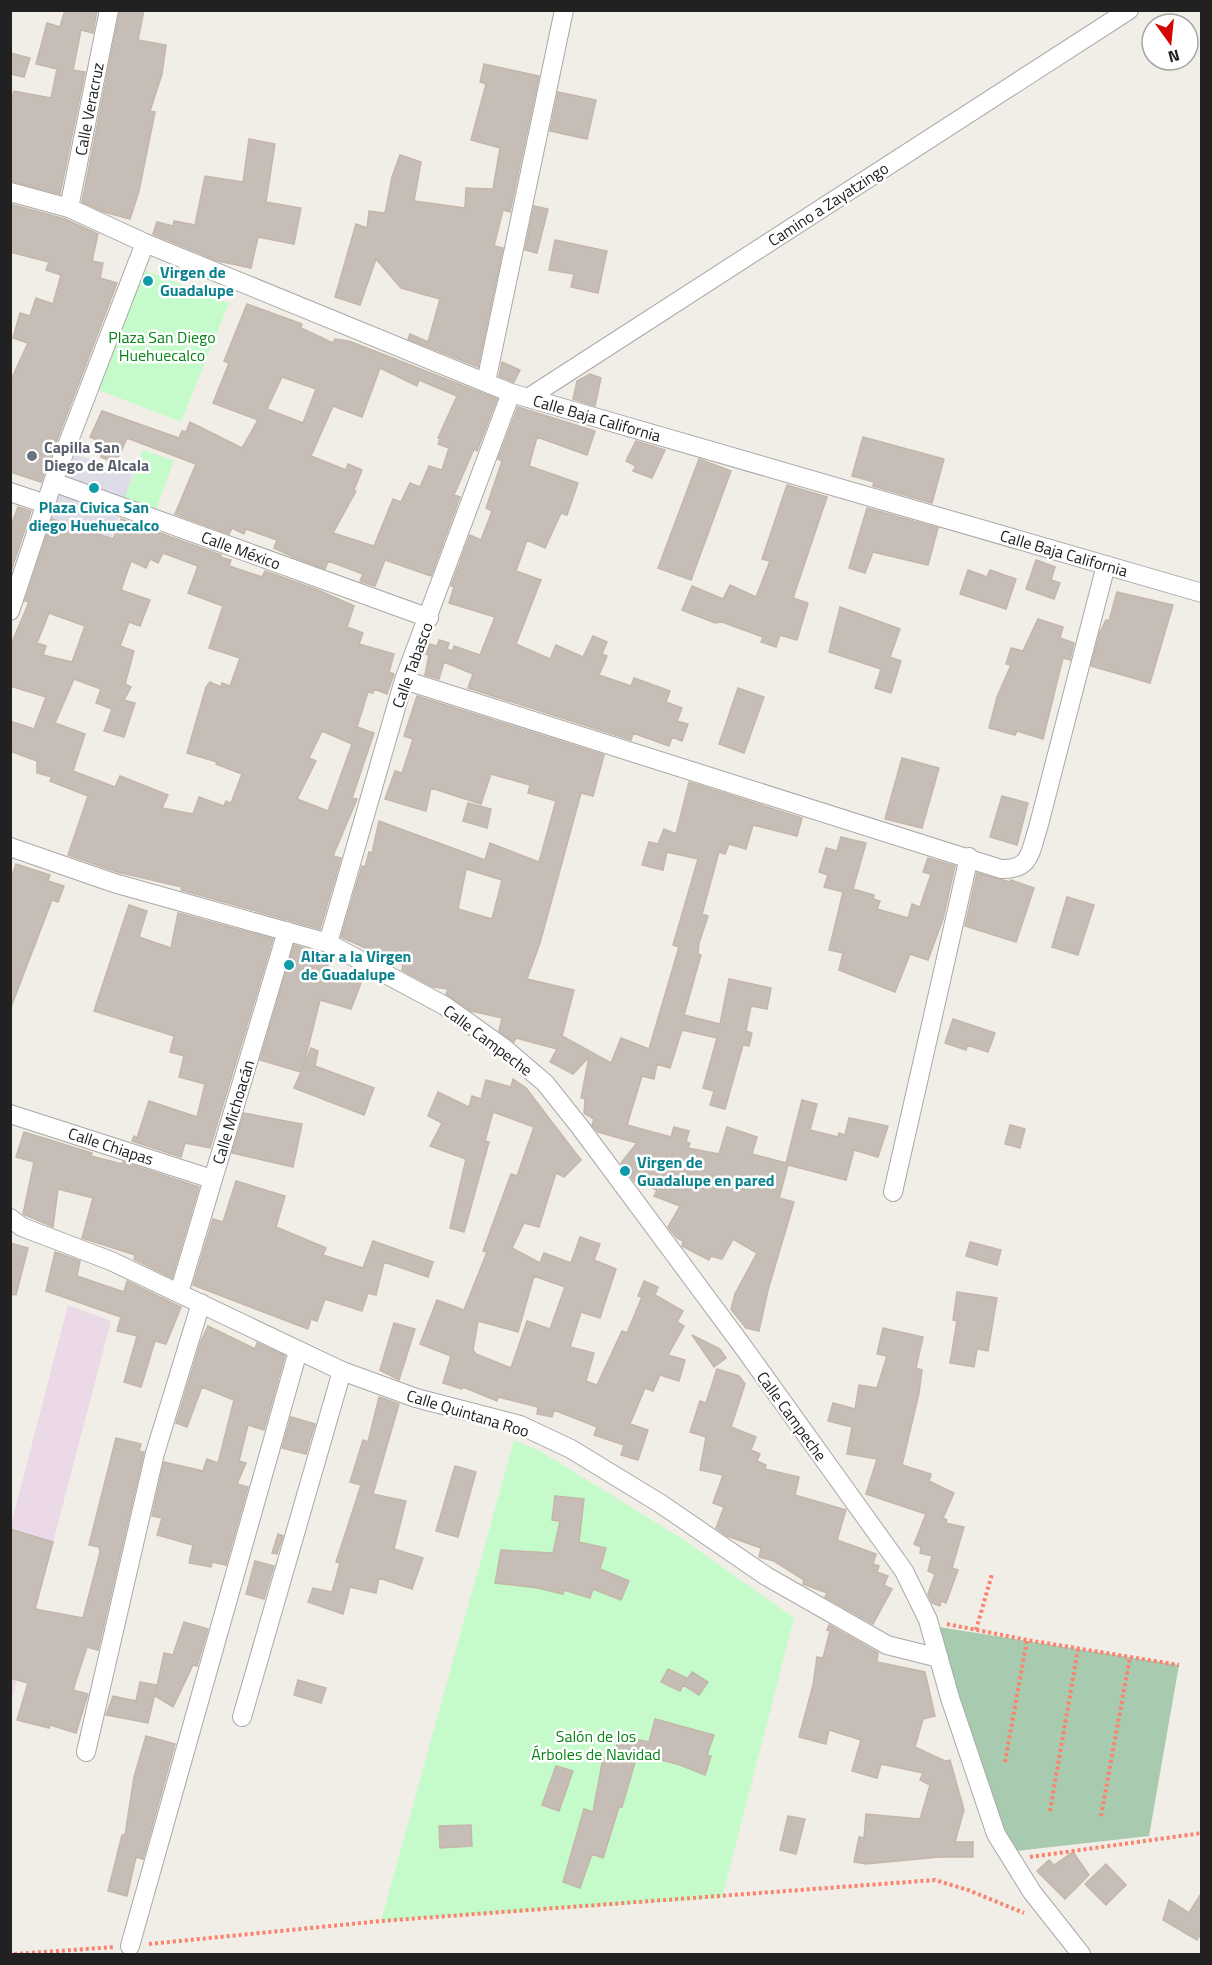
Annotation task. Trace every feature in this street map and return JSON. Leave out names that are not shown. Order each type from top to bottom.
[{"type":"street","name":"Calle Veracruz","points":[[69,208],[109,10]]},
{"type":"street","points":[[486,382],[564,10]]},
{"type":"street","name":"Camino a Zayatzingo","points":[[519,395],[1129,10]]},
{"type":"street","name":"Calle Baja California","points":[[10,192],[69,208],[145,243],[519,395],[1202,593]]},
{"type":"street","points":[[10,611],[54,482],[145,243]]},
{"type":"street","name":"Calle Tabasco","points":[[328,943],[404,680],[519,395]]},
{"type":"street","name":"Calle México","points":[[54,482],[429,618]]},
{"type":"street","points":[[10,492],[46,504]]},
{"type":"street","points":[[404,680],[969,856],[1001,868],[1017,869],[1028,861],[1038,828],[1106,566]]},
{"type":"street","name":"Calle Campeche","points":[[10,847],[114,883],[328,943],[444,1006],[504,1048],[545,1083],[734,1334],[904,1571],[928,1620],[982,1796],[996,1834],[1032,1892],[1081,1954]]},
{"type":"street","points":[[893,1192],[969,856]]},
{"type":"street","name":"Calle Michoacán","points":[[179,1293],[287,931]]},
{"type":"street","name":"Calle Chiapas","points":[[10,1114],[212,1179]]},
{"type":"street","name":"Calle Quintana Roo","points":[[10,1218],[22,1227],[111,1261],[342,1371],[426,1401],[520,1425],[571,1449],[661,1504],[766,1576],[887,1646],[939,1658]]},
{"type":"street","points":[[86,1752],[155,1453],[201,1303]]},
{"type":"street","points":[[130,1946],[298,1351]]},
{"type":"street","points":[[242,1717],[342,1371]]},
{"type":"path","points":[[976,1630],[992,1574]]},
{"type":"path","points":[[928,1620],[1027,1640],[1179,1665]]},
{"type":"path","points":[[1005,1762],[1027,1640]]},
{"type":"path","points":[[1050,1811],[1078,1649]]},
{"type":"path","points":[[1101,1816],[1130,1657]]},
{"type":"path","points":[[1011,1860],[1202,1833]]},
{"type":"path","points":[[14,1954],[130,1946],[381,1921],[934,1880],[968,1890],[1028,1914]]},
{"type":"shaded area","name":"Plaza Civica San diego Huehuecalco","points":[[71,453],[133,474],[111,538],[50,518]]},
{"type":"shaded area","points":[[68,1305],[111,1321],[11,1702],[11,1525]]},
{"type":"green space","name":"Plaza San Diego Huehuecalco","points":[[144,270],[229,303],[181,422],[96,389]]},
{"type":"green space","points":[[143,450],[174,461],[155,513],[123,502]]},
{"type":"green space","name":"Salón de los Árboles de Navidad","points":[[514,1440],[540,1451],[684,1540],[794,1618],[722,1898],[381,1921]]},
{"type":"green space","points":[[939,1627],[1179,1665],[1149,1836],[1015,1851],[989,1798]]},
{"type":"building","points":[[65,10],[97,10],[93,33],[81,30],[73,70],[85,72],[60,194],[10,181],[10,106],[14,91],[51,98],[57,69],[36,64],[47,23],[60,27]]},
{"type":"building","points":[[120,10],[144,10],[138,40],[166,45],[162,74],[150,111],[155,112],[139,191],[130,219],[104,212],[82,202]]},
{"type":"building","points":[[10,53],[30,58],[24,77],[10,74]]},
{"type":"building","points":[[484,64],[539,76],[510,212],[503,210],[494,246],[503,248],[478,367],[408,339],[410,334],[428,342],[440,299],[401,288],[376,259],[360,305],[335,297],[356,224],[367,228],[369,211],[385,213],[392,177],[400,155],[421,162],[414,201],[465,208],[466,188],[493,189],[500,148],[471,140],[486,84],[480,82]]},
{"type":"building","points":[[558,92],[596,100],[587,139],[550,131]]},
{"type":"building","points":[[249,139],[275,144],[266,202],[301,208],[294,244],[258,237],[251,268],[218,261],[153,234],[157,222],[173,226],[174,221],[195,225],[205,176],[243,182]]},
{"type":"building","points":[[10,204],[65,219],[98,234],[92,261],[103,263],[100,278],[117,283],[41,482],[10,472],[10,382],[28,343],[13,338],[20,313],[30,316],[36,298],[53,304],[61,275],[46,270],[49,262],[10,252]]},
{"type":"building","points":[[534,206],[548,209],[537,253],[525,250]]},
{"type":"building","points":[[555,240],[607,251],[598,293],[571,287],[574,274],[549,270]]},
{"type":"building","points":[[247,304],[302,324],[301,328],[333,343],[335,339],[349,341],[497,399],[477,451],[474,449],[454,495],[460,497],[431,576],[385,560],[375,586],[360,581],[363,574],[328,561],[325,569],[274,548],[277,540],[246,529],[244,534],[232,528],[229,534],[175,514],[196,464],[127,438],[116,463],[101,457],[106,444],[90,437],[102,411],[179,438],[182,431],[186,432],[190,422],[242,448],[258,420],[213,403],[229,363],[224,361]],"holes":[[[380,368],[417,386],[419,380],[457,396],[438,438],[440,439],[438,444],[449,448],[442,470],[429,466],[420,487],[410,483],[401,502],[393,499],[374,546],[333,533],[356,491],[354,490],[362,470],[348,464],[346,470],[311,456],[333,406],[362,417]],[[282,377],[316,389],[303,423],[267,409]]]},
{"type":"building","points":[[502,362],[520,370],[514,382],[499,376]]},
{"type":"building","points":[[590,374],[601,378],[595,406],[573,399],[577,381]]},
{"type":"building","points":[[518,407],[595,431],[587,455],[537,437],[529,466],[578,483],[567,515],[561,513],[545,548],[527,540],[516,571],[541,580],[516,644],[550,659],[556,645],[583,657],[593,636],[607,642],[602,654],[607,656],[599,675],[631,686],[634,678],[670,691],[666,702],[682,708],[677,721],[688,724],[682,741],[672,737],[669,746],[633,733],[631,740],[468,688],[473,674],[444,662],[439,679],[425,675],[429,644],[437,646],[439,640],[449,643],[447,649],[453,651],[454,646],[480,655],[495,617],[449,603],[454,587],[451,586],[470,535],[481,540],[492,511],[486,508],[502,461],[498,459]]},
{"type":"building","points":[[863,437],[944,459],[932,503],[873,486],[874,482],[852,476]]},
{"type":"building","points":[[636,441],[665,450],[652,478],[633,471],[636,466],[626,461]]},
{"type":"building","points":[[699,459],[731,471],[691,580],[658,568]]},
{"type":"building","points":[[787,485],[827,497],[793,598],[808,603],[797,640],[780,635],[776,647],[761,642],[763,637],[722,622],[715,623],[682,610],[692,586],[723,599],[730,585],[756,597],[770,561],[762,559]]},
{"type":"building","points":[[18,507],[31,511],[10,574],[10,528]]},
{"type":"building","points":[[867,508],[938,528],[928,565],[873,552],[865,573],[849,568]]},
{"type":"building","points":[[52,519],[113,539],[121,519],[221,555],[220,557],[231,560],[229,566],[262,577],[265,571],[354,606],[347,627],[363,633],[359,644],[394,654],[389,672],[394,674],[387,694],[374,689],[373,693],[368,692],[357,727],[374,733],[352,798],[357,799],[333,856],[341,858],[320,929],[181,890],[182,887],[117,872],[68,855],[88,796],[50,781],[52,777],[37,773],[37,761],[10,751],[10,721],[34,729],[46,697],[10,686],[10,647],[29,602],[25,601]],"holes":[[[163,553],[198,566],[188,593],[223,606],[209,648],[240,658],[230,686],[222,683],[221,687],[210,682],[206,687],[187,753],[217,762],[216,764],[242,774],[231,803],[226,801],[224,806],[199,797],[193,814],[162,808],[168,795],[120,776],[115,787],[73,771],[85,734],[55,723],[74,679],[101,689],[96,703],[112,709],[104,731],[124,737],[135,703],[124,700],[131,687],[125,684],[134,651],[120,646],[129,622],[140,626],[150,600],[121,590],[131,561],[146,568],[150,559],[158,563]],[[49,613],[85,626],[72,662],[43,655],[46,646],[37,643]],[[322,731],[352,744],[328,811],[297,799],[316,761],[309,758]]]},
{"type":"building","points":[[1036,560],[1055,567],[1051,580],[1060,583],[1054,599],[1026,589]]},
{"type":"building","points":[[968,570],[987,577],[990,570],[1016,579],[1006,609],[960,594]]},
{"type":"building","points":[[1117,592],[1173,605],[1150,683],[1091,666],[1100,632],[1106,620],[1109,621]]},
{"type":"building","points":[[840,607],[900,629],[890,657],[901,661],[891,693],[875,688],[881,669],[829,652]]},
{"type":"building","points":[[1038,619],[1063,627],[1060,638],[1074,643],[1070,660],[1063,658],[1043,739],[1017,731],[1015,735],[989,728],[997,697],[1011,665],[1006,664],[1011,648],[1023,651]]},
{"type":"building","points":[[738,688],[764,697],[744,753],[719,744]]},
{"type":"building","points":[[417,696],[604,755],[593,796],[581,793],[540,943],[527,979],[574,990],[562,1036],[611,1063],[621,1038],[649,1049],[679,947],[673,945],[698,859],[667,852],[663,870],[642,865],[649,842],[658,844],[664,829],[676,834],[689,782],[802,818],[797,836],[753,825],[746,849],[729,844],[725,854],[719,852],[702,914],[708,916],[699,943],[698,954],[701,955],[684,1015],[720,1024],[729,979],[771,988],[767,1009],[751,1006],[746,1031],[752,1033],[749,1046],[743,1045],[725,1109],[710,1105],[714,1091],[703,1088],[717,1038],[682,1030],[670,1068],[657,1064],[654,1079],[642,1076],[627,1125],[671,1137],[674,1127],[689,1131],[686,1142],[690,1143],[688,1148],[719,1154],[727,1127],[757,1137],[752,1154],[786,1163],[802,1100],[817,1104],[810,1130],[838,1137],[839,1133],[845,1135],[849,1118],[888,1126],[878,1157],[854,1150],[846,1180],[788,1165],[779,1198],[794,1202],[768,1290],[759,1331],[746,1328],[731,1309],[735,1294],[757,1253],[733,1239],[722,1259],[711,1256],[709,1260],[682,1246],[683,1241],[677,1238],[668,1227],[680,1206],[654,1196],[657,1190],[634,1181],[621,1163],[637,1143],[598,1132],[592,1125],[594,1119],[584,1113],[585,1099],[581,1098],[589,1057],[573,1074],[550,1062],[557,1049],[516,1038],[514,1042],[499,1031],[502,1018],[471,1011],[446,994],[448,989],[433,987],[402,970],[403,965],[341,937],[362,866],[365,867],[369,852],[372,853],[379,821],[485,860],[490,843],[539,862],[556,801],[528,793],[530,785],[491,774],[481,804],[431,788],[426,811],[385,799],[395,771],[402,773],[413,739],[404,736]],"holes":[[[466,869],[502,880],[492,919],[458,909]]]},
{"type":"building","points":[[902,758],[939,768],[922,828],[885,819]]},
{"type":"building","points":[[1002,796],[1028,803],[1017,845],[990,837]]},
{"type":"building","points":[[468,803],[491,809],[487,828],[463,821]]},
{"type":"building","points":[[841,837],[866,843],[853,889],[874,895],[873,899],[880,901],[877,909],[908,918],[912,904],[920,907],[931,874],[923,872],[928,858],[955,866],[943,919],[928,960],[910,954],[895,992],[839,970],[843,953],[829,950],[843,892],[824,887],[828,875],[819,872],[826,848],[837,851]]},
{"type":"building","points":[[16,864],[50,875],[48,881],[64,886],[58,902],[52,900],[11,1007],[10,882]]},
{"type":"building","points":[[977,873],[1010,882],[1011,880],[1034,888],[1016,942],[965,926]]},
{"type":"building","points":[[1067,897],[1094,905],[1078,955],[1052,947]]},
{"type":"building","points":[[129,905],[147,911],[139,937],[171,948],[178,913],[273,939],[210,1148],[185,1143],[181,1157],[132,1141],[134,1136],[137,1138],[149,1101],[197,1117],[205,1084],[179,1077],[184,1056],[170,1052],[174,1036],[94,1011]]},
{"type":"building","points":[[294,945],[330,957],[327,970],[361,983],[351,1009],[320,1000],[303,1068],[311,1048],[318,1051],[315,1066],[374,1088],[364,1115],[294,1088],[301,1072],[260,1060]]},
{"type":"building","points":[[953,1019],[995,1033],[988,1052],[967,1045],[966,1050],[945,1043]]},
{"type":"building","points":[[513,1079],[526,1088],[581,1160],[564,1177],[556,1173],[539,1227],[524,1223],[512,1248],[540,1263],[544,1253],[571,1263],[580,1237],[600,1244],[594,1260],[616,1269],[600,1318],[581,1312],[570,1347],[594,1353],[586,1381],[597,1385],[622,1331],[627,1333],[642,1297],[638,1296],[644,1281],[658,1287],[655,1295],[683,1311],[677,1322],[684,1326],[668,1355],[685,1360],[679,1381],[660,1375],[653,1391],[645,1388],[630,1424],[648,1430],[638,1460],[621,1455],[624,1445],[594,1435],[597,1427],[554,1410],[552,1417],[537,1414],[538,1407],[498,1397],[497,1401],[463,1387],[462,1389],[443,1383],[451,1356],[420,1344],[437,1300],[464,1310],[487,1252],[483,1251],[511,1174],[517,1176],[534,1127],[493,1112],[485,1141],[489,1142],[464,1232],[450,1228],[466,1159],[430,1146],[442,1123],[428,1116],[438,1092],[469,1107],[472,1096],[481,1099],[486,1080],[511,1087]],"holes":[[[534,1276],[565,1287],[550,1329],[527,1321],[511,1368],[476,1354],[473,1350],[478,1321],[518,1332]]]},
{"type":"building","points":[[244,1113],[302,1124],[293,1167],[232,1153]]},
{"type":"building","points":[[1010,1125],[1025,1129],[1020,1148],[1005,1144]]},
{"type":"building","points":[[24,1132],[92,1153],[91,1156],[122,1164],[123,1162],[199,1187],[172,1278],[134,1259],[135,1255],[82,1238],[93,1198],[58,1189],[53,1227],[23,1214],[34,1162],[16,1157]]},
{"type":"building","points":[[236,1181],[285,1196],[276,1227],[326,1248],[323,1255],[363,1268],[373,1241],[433,1262],[428,1277],[384,1262],[376,1295],[368,1293],[362,1311],[325,1299],[317,1321],[311,1319],[308,1329],[193,1285],[213,1219],[223,1222]]},
{"type":"building","points":[[970,1242],[1001,1250],[997,1265],[966,1256]]},
{"type":"building","points":[[10,1243],[28,1248],[16,1295],[10,1294]]},
{"type":"building","points":[[55,1252],[80,1261],[77,1276],[124,1292],[127,1281],[181,1307],[166,1344],[155,1341],[141,1387],[124,1382],[137,1336],[117,1331],[121,1317],[46,1291]]},
{"type":"building","points":[[957,1292],[997,1298],[988,1351],[977,1349],[974,1367],[950,1363],[957,1321],[953,1320]]},
{"type":"building","points":[[394,1323],[415,1329],[399,1380],[380,1370]]},
{"type":"building","points":[[208,1326],[255,1349],[257,1343],[285,1356],[264,1430],[248,1425],[239,1461],[246,1463],[237,1484],[248,1487],[226,1565],[212,1562],[211,1567],[189,1563],[193,1545],[157,1535],[162,1518],[152,1516],[164,1462],[203,1471],[207,1459],[218,1463],[234,1400],[202,1387],[187,1427],[176,1423],[201,1341]]},
{"type":"building","points":[[883,1328],[923,1337],[916,1368],[922,1370],[919,1393],[902,1465],[931,1474],[929,1481],[954,1493],[943,1518],[947,1520],[945,1523],[964,1527],[952,1568],[958,1570],[946,1603],[941,1601],[940,1606],[932,1603],[928,1594],[935,1574],[928,1571],[932,1556],[920,1553],[921,1547],[914,1544],[926,1514],[866,1494],[877,1459],[847,1454],[852,1427],[828,1421],[833,1403],[855,1409],[859,1385],[877,1388],[887,1356],[877,1354]]},
{"type":"building","points":[[692,1335],[720,1349],[726,1358],[714,1367]]},
{"type":"building","points":[[717,1369],[739,1376],[745,1384],[731,1427],[756,1437],[751,1450],[760,1454],[757,1461],[766,1465],[765,1469],[799,1477],[795,1495],[846,1510],[837,1540],[876,1554],[873,1564],[879,1566],[877,1572],[888,1576],[884,1585],[892,1589],[873,1624],[825,1597],[827,1593],[803,1584],[804,1580],[774,1561],[759,1557],[761,1548],[727,1536],[716,1528],[724,1507],[713,1503],[723,1475],[700,1470],[706,1437],[690,1432],[700,1401],[706,1403]]},
{"type":"building","points":[[379,1397],[399,1404],[373,1494],[406,1501],[394,1549],[423,1558],[412,1589],[379,1578],[376,1593],[350,1587],[343,1614],[308,1602],[313,1588],[332,1592],[340,1563],[336,1562],[361,1485],[350,1482],[363,1440],[368,1442]]},
{"type":"building","points":[[291,1417],[315,1424],[306,1454],[282,1448]]},
{"type":"building","points":[[116,1438],[141,1444],[139,1451],[144,1452],[98,1650],[87,1647],[73,1690],[88,1694],[76,1733],[50,1725],[49,1728],[17,1720],[28,1683],[10,1678],[10,1529],[53,1542],[35,1609],[83,1618],[100,1552],[99,1547],[89,1545]]},
{"type":"building","points":[[455,1466],[476,1472],[458,1537],[436,1531]]},
{"type":"building","points":[[555,1496],[584,1499],[579,1542],[606,1548],[600,1569],[629,1581],[621,1600],[593,1589],[590,1598],[564,1590],[563,1594],[538,1588],[495,1583],[501,1550],[553,1553],[560,1521],[552,1520]]},
{"type":"building","points":[[278,1534],[283,1536],[277,1554],[272,1553]]},
{"type":"building","points":[[255,1561],[274,1566],[264,1599],[246,1594]]},
{"type":"building","points":[[184,1622],[208,1629],[197,1666],[193,1665],[173,1707],[155,1696],[164,1653],[173,1655]]},
{"type":"building","points":[[829,1625],[878,1653],[877,1662],[925,1672],[935,1716],[923,1719],[915,1747],[945,1761],[950,1760],[964,1810],[955,1842],[973,1842],[973,1857],[939,1857],[866,1864],[854,1862],[859,1837],[864,1838],[866,1814],[920,1819],[930,1785],[920,1780],[923,1773],[881,1764],[877,1778],[852,1771],[861,1740],[829,1730],[826,1744],[799,1737],[813,1685],[817,1657],[823,1658],[830,1631],[827,1630]]},
{"type":"building","points":[[668,1669],[687,1678],[680,1691],[661,1682]]},
{"type":"building","points":[[692,1672],[708,1682],[699,1695],[683,1685]]},
{"type":"building","points":[[298,1680],[326,1688],[321,1703],[294,1695]]},
{"type":"building","points":[[140,1682],[157,1685],[148,1723],[106,1715],[113,1696],[136,1701]]},
{"type":"building","points":[[655,1719],[714,1735],[707,1755],[711,1756],[705,1775],[680,1765],[643,1755],[642,1760],[636,1759],[622,1807],[619,1807],[603,1858],[592,1854],[580,1888],[563,1882],[584,1809],[593,1812],[603,1758],[615,1761],[618,1736],[649,1742]]},
{"type":"building","points":[[146,1736],[175,1744],[143,1859],[136,1857],[127,1896],[108,1891],[122,1835],[125,1835],[134,1777]]},
{"type":"building","points":[[556,1766],[573,1771],[559,1811],[542,1805]]},
{"type":"building","points":[[788,1816],[805,1819],[796,1854],[780,1850]]},
{"type":"building","points":[[471,1825],[472,1846],[440,1848],[439,1826]]},
{"type":"building","points":[[1073,1852],[1089,1875],[1065,1899],[1037,1871],[1049,1860],[1054,1865]]},
{"type":"building","points":[[1106,1864],[1126,1885],[1106,1905],[1085,1884]]},
{"type":"building","points":[[1202,1892],[1202,1932],[1197,1940],[1163,1920],[1169,1900],[1189,1913]]},
{"type":"place","name":"Virgen de Guadalupe","points":[[148,281]]},
{"type":"place","name":"Capilla San Diego de Alcala","points":[[32,456]]},
{"type":"place","name":"Plaza Civica San diego Huehuecalco","points":[[94,488]]},
{"type":"place","name":"Altar a la Virgen de Guadalupe","points":[[289,965]]},
{"type":"place","name":"Virgen de Guadalupe en pared","points":[[625,1171]]}]
